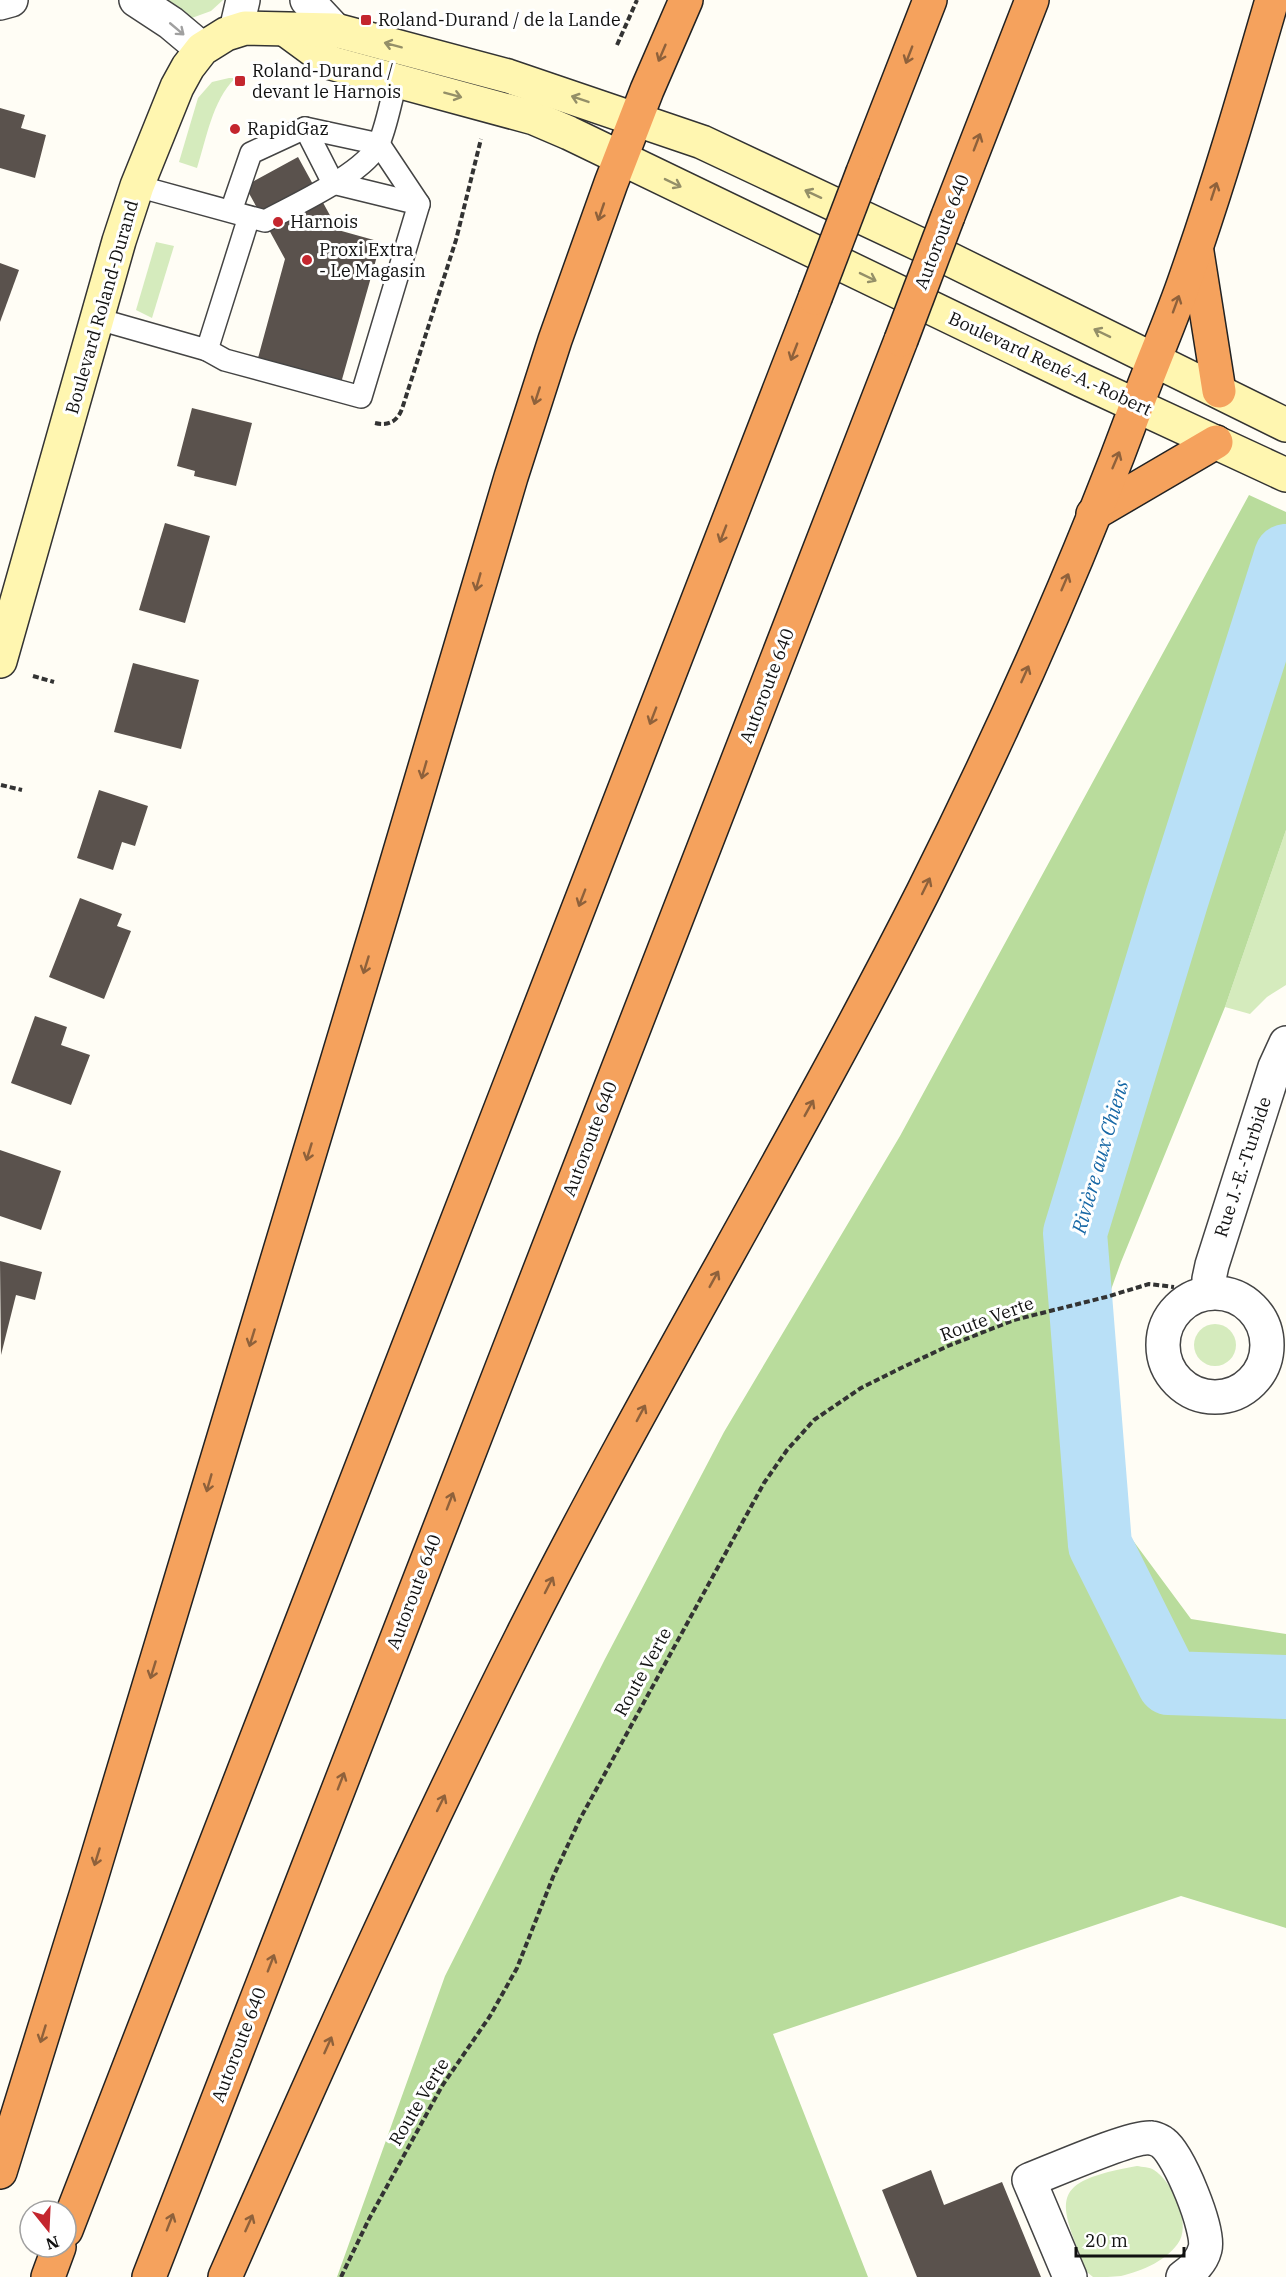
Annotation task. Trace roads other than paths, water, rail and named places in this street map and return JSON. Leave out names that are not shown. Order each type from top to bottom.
[{"type":"highway","points":[[0,2172],[380,921],[484,561],[555,340],[636,118],[686,0]]},
{"type":"highway","points":[[78,2199],[930,0]]},
{"type":"highway","name":"Autoroute 640","points":[[148,2277],[1032,0]]},
{"type":"highway","points":[[225,2277],[366,1961],[511,1658],[599,1490],[822,1084],[919,899],[1002,725],[1123,445],[1196,247],[1272,0]]},
{"type":"highway","points":[[1196,247],[1219,391]]},
{"type":"highway","points":[[1093,514],[1216,442]]},
{"type":"highway","points":[[48,2277],[55,2259]]},
{"type":"street","points":[[0,3],[11,0]]},
{"type":"street","points":[[136,0],[171,23],[202,50]]},
{"type":"street","points":[[307,0],[335,30]]},
{"type":"street","name":"Boulevard Roland-Durand","points":[[0,661],[137,186],[181,77],[202,50],[217,39],[239,15],[270,28],[335,30],[508,76],[636,118]]},
{"type":"street","points":[[286,30],[331,63],[534,118],[621,157]]},
{"type":"street","points":[[636,118],[702,142],[1155,359],[1286,425]]},
{"type":"street","name":"Boulevard René-A.-Robert","points":[[621,157],[1060,370],[1277,470]]},
{"type":"street","name":"Rue J.-E.-Turbide","points":[[1210,1293],[1209,1279],[1212,1265],[1275,1067],[1286,1043]]},
{"type":"street","points":[[1070,2277],[1029,2180],[1127,2143],[1151,2138],[1164,2143],[1172,2153],[1189,2188],[1205,2234],[1206,2247],[1200,2260],[1193,2270],[1183,2277]]},
{"type":"lane","points":[[137,186],[265,221],[357,168],[379,144],[397,80]]},
{"type":"lane","points":[[305,128],[333,183],[419,204]]},
{"type":"lane","points":[[207,350],[240,214],[251,153],[305,128],[379,144],[419,204]]},
{"type":"lane","points":[[98,319],[207,350],[225,360],[361,397],[419,204]]},
{"type":"waterway","name":"Rivière aux Chiens","points":[[1286,556],[1177,898],[1075,1233],[1100,1545],[1169,1683],[1286,1687]]},
{"type":"place","name":"Roland-Durand / de la Lande","points":[[366,20]]},
{"type":"place","name":"Roland-Durand / devant le Harnois","points":[[240,81]]},
{"type":"place","name":"RapidGaz","points":[[235,129]]},
{"type":"place","name":"Harnois","points":[[278,222]]},
{"type":"place","name":"Proxi Extra - Le Magasin","points":[[307,260]]}]
